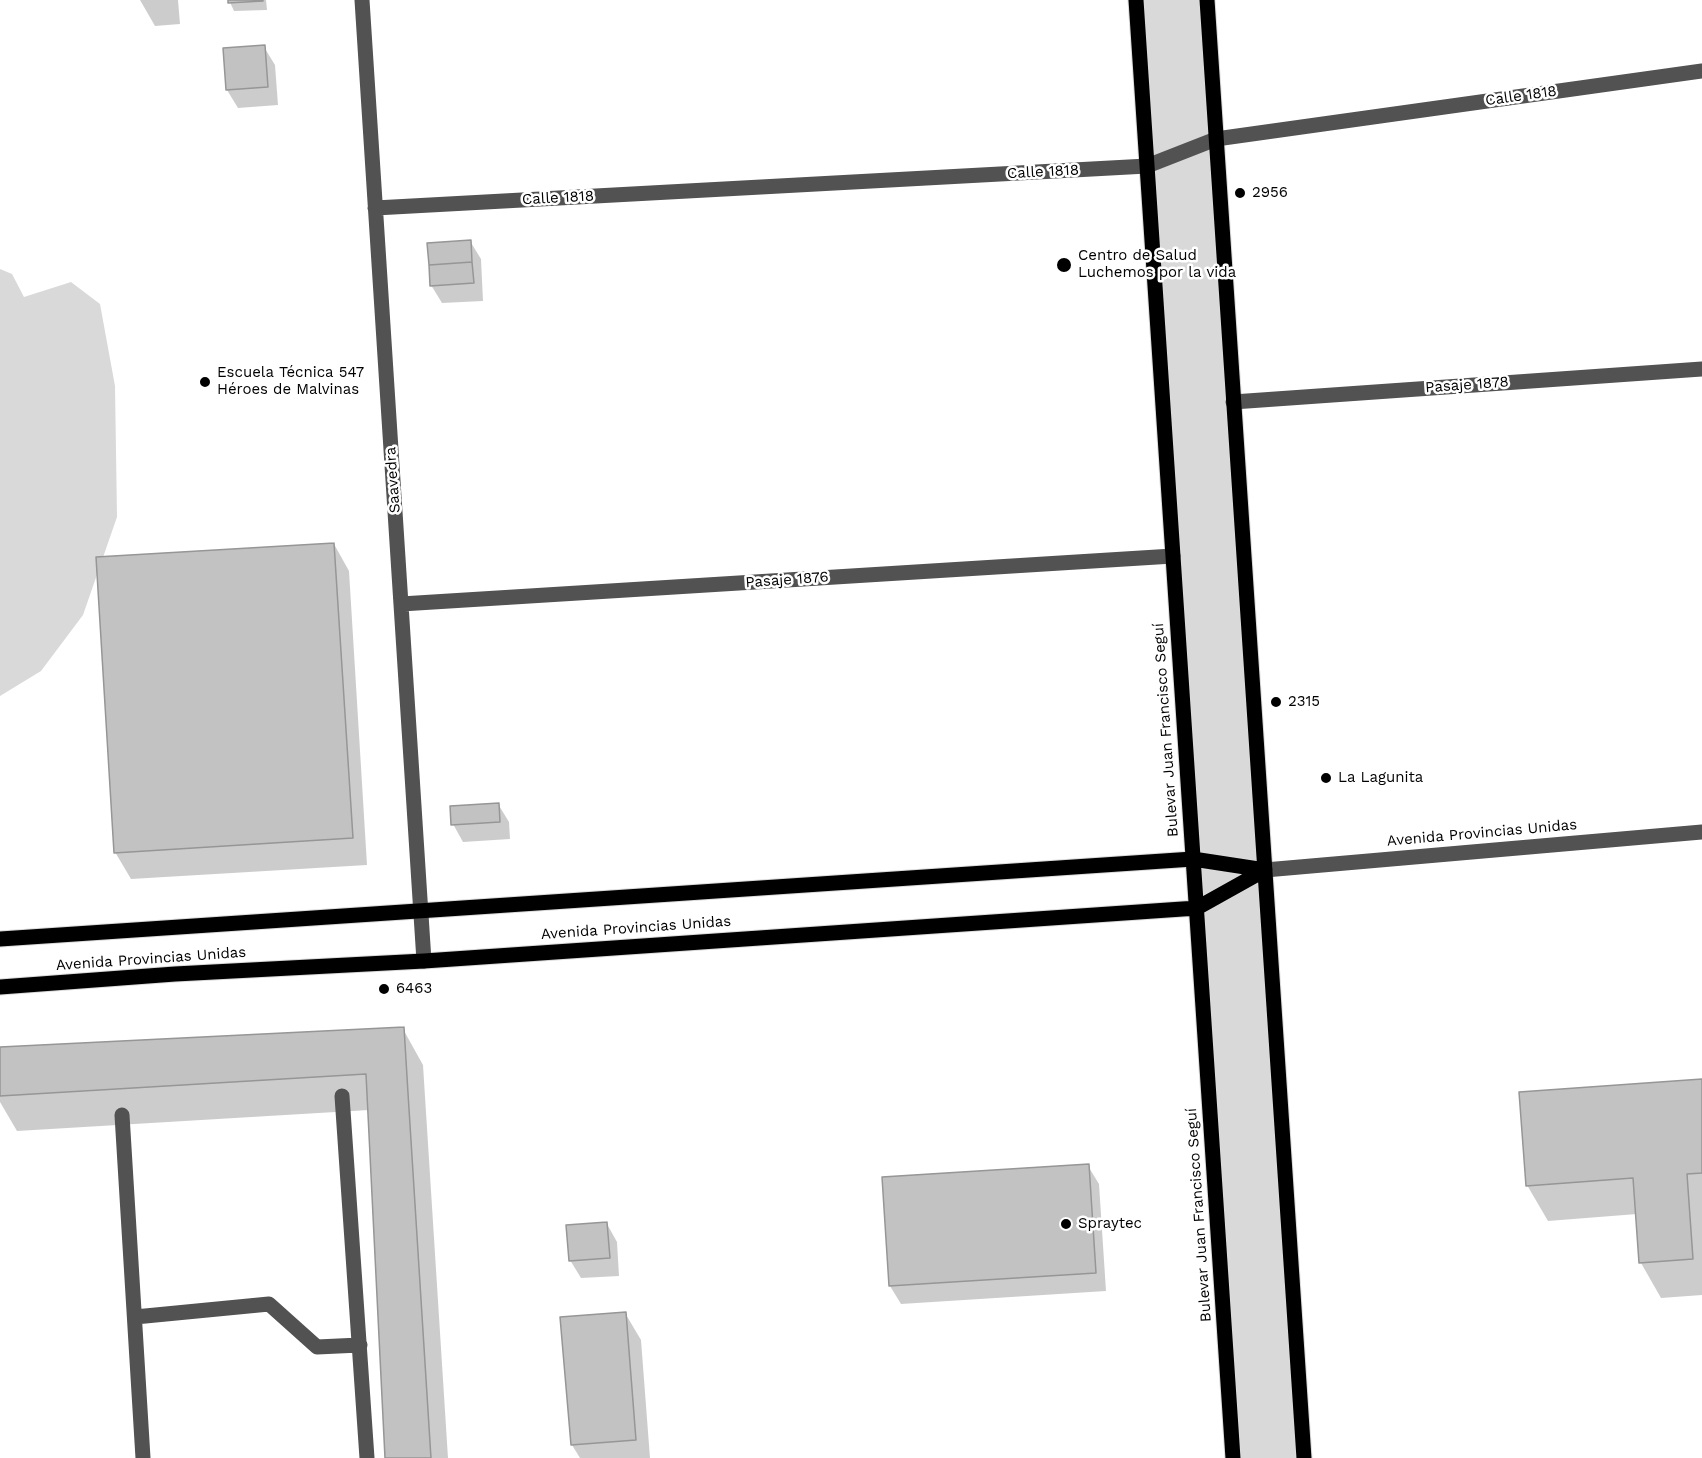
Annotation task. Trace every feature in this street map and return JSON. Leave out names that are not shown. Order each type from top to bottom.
[{"type":"main road","name":"Bulevar Juan Francisco Seguí","points":[[1136,0],[1233,1458]]},
{"type":"main road","points":[[1207,0],[1304,1458]]},
{"type":"main road","name":"Avenida Provincias Unidas","points":[[0,939],[1193,859],[1265,870]]},
{"type":"main road","name":"Avenida Provincias Unidas","points":[[0,987],[1197,908],[1265,870]]},
{"type":"street","name":"Saavedra","points":[[362,0],[424,960]]},
{"type":"street","name":"Calle 1818","points":[[375,208],[1147,166],[1216,139],[1702,71]]},
{"type":"street","name":"Pasaje 1878","points":[[1233,402],[1702,369]]},
{"type":"street","name":"Pasaje 1876","points":[[400,604],[1173,556]]},
{"type":"street","name":"Avenida Provincias Unidas","points":[[1265,870],[1702,832]]},
{"type":"street","points":[[342,1096],[367,1458]]},
{"type":"street","points":[[122,1115],[143,1458]]},
{"type":"street","points":[[135,1317],[269,1304],[317,1347],[360,1345]]},
{"type":"shaded area","points":[[1136,0],[1207,0],[1304,1458],[1233,1458]]},
{"type":"shaded area","points":[[0,269],[12,274],[24,297],[71,282],[100,304],[115,386],[117,517],[83,615],[41,671],[0,696]]},
{"type":"building","points":[[228,0],[263,0],[263,1],[228,3]]},
{"type":"building","points":[[265,45],[268,87],[226,90],[223,48]]},
{"type":"building","points":[[471,240],[472,262],[429,265],[427,243]]},
{"type":"building","points":[[472,262],[474,283],[430,286],[429,265]]},
{"type":"building","points":[[334,543],[353,838],[114,853],[96,557]]},
{"type":"building","points":[[499,803],[500,822],[451,825],[450,806]]},
{"type":"building","points":[[404,1027],[431,1458],[385,1458],[366,1074],[0,1096],[0,1047]]},
{"type":"building","points":[[1702,1079],[1702,1173],[1687,1174],[1693,1259],[1639,1263],[1633,1178],[1526,1186],[1519,1092]]},
{"type":"building","points":[[1089,1164],[1096,1273],[889,1286],[882,1177]]},
{"type":"building","points":[[607,1222],[610,1258],[569,1261],[566,1225]]},
{"type":"building","points":[[626,1312],[636,1440],[571,1445],[560,1317]]},
{"type":"place","name":"2956","points":[[1240,193]]},
{"type":"place","name":"Centro de Salud Luchemos por la vida","points":[[1064,265]]},
{"type":"place","name":"Escuela Técnica 547 Héroes de Malvinas","points":[[205,382]]},
{"type":"place","name":"2315","points":[[1276,702]]},
{"type":"place","name":"La Lagunita","points":[[1326,778]]},
{"type":"place","name":"6463","points":[[384,989]]},
{"type":"place","name":"Spraytec","points":[[1066,1224]]}]
